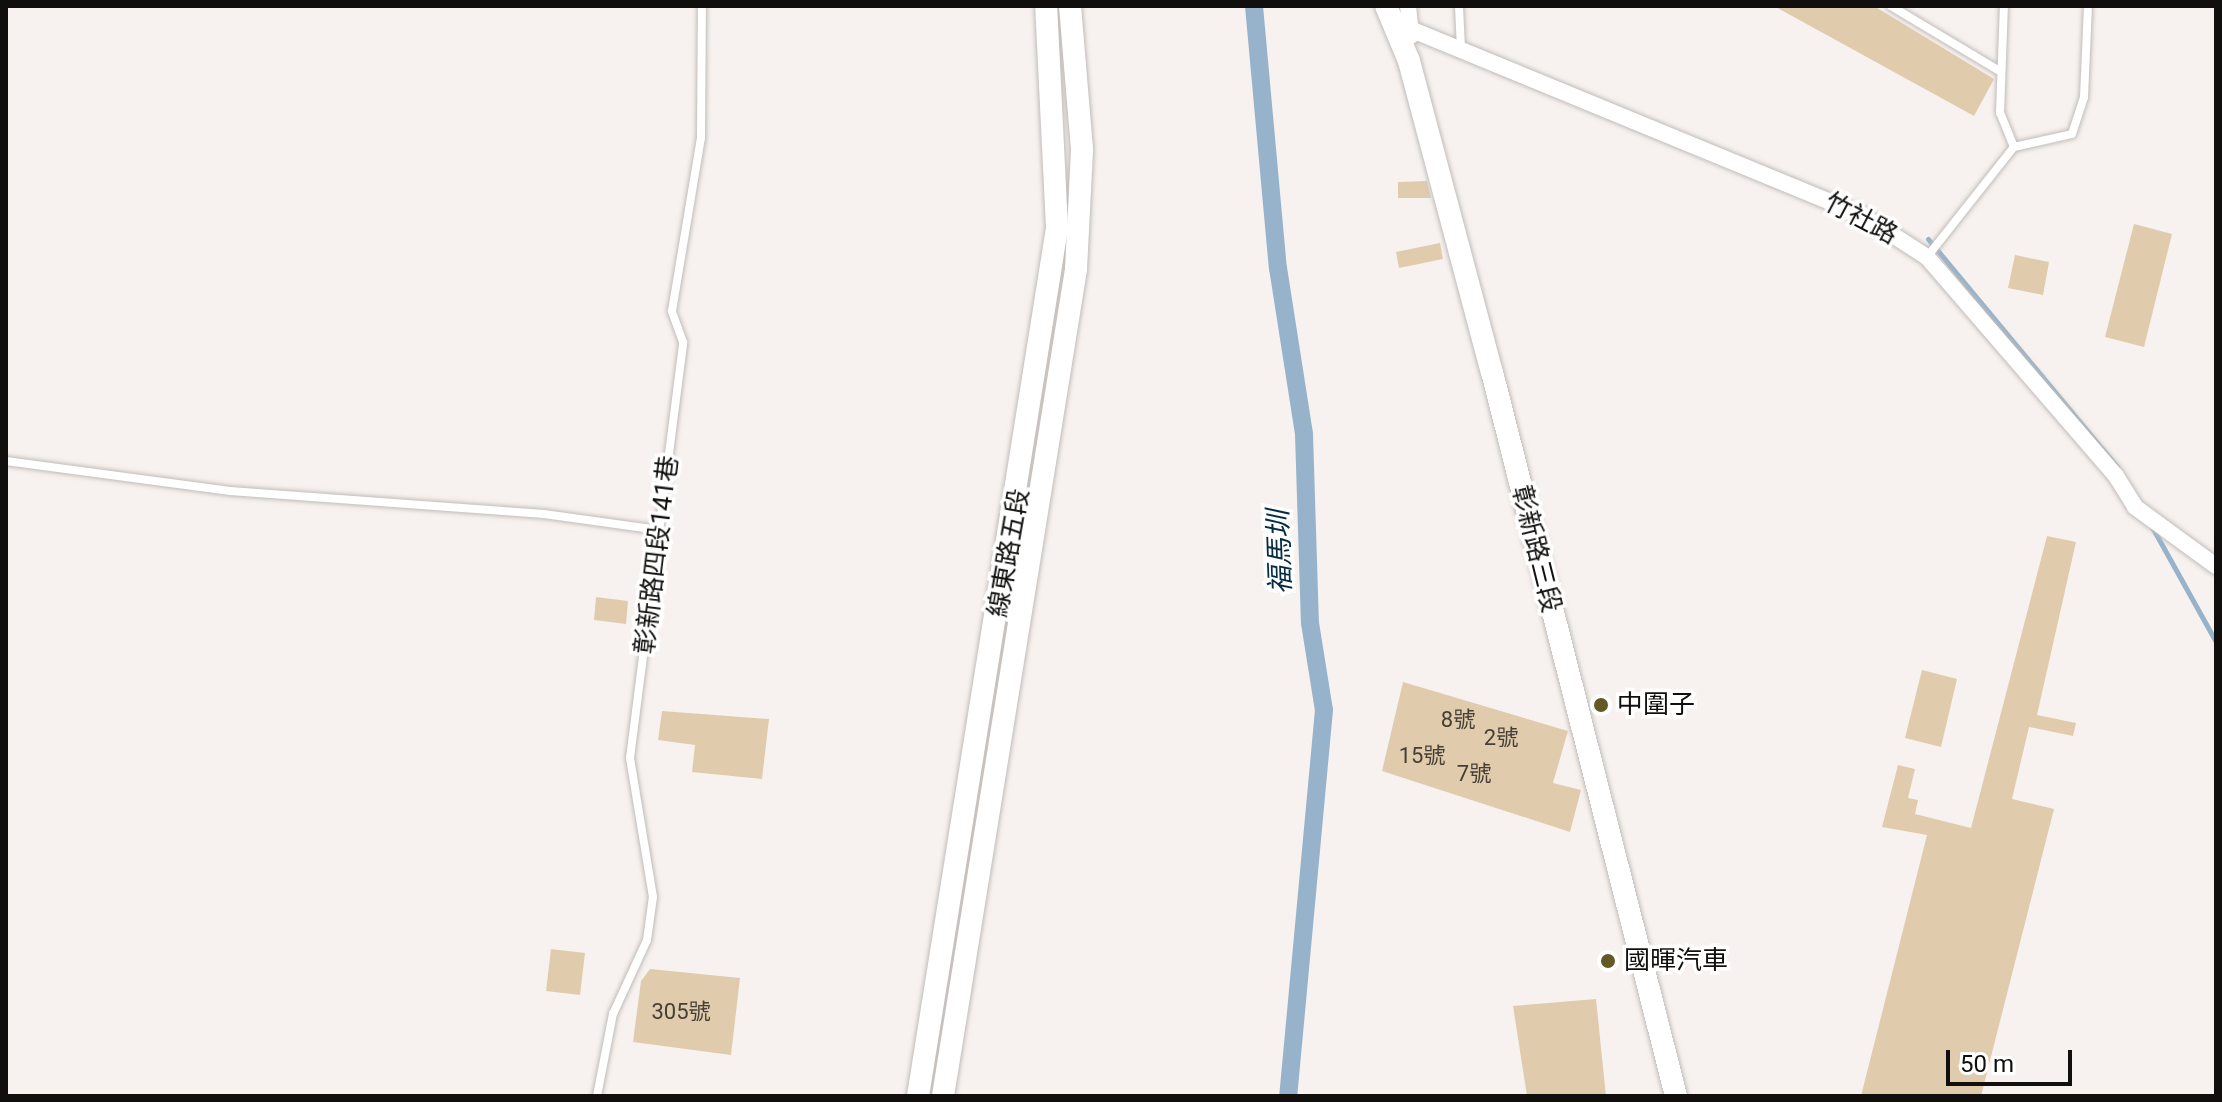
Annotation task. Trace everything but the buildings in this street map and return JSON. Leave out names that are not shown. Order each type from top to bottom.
[{"type":"main road","name":"線東路五段","points":[[918,1096],[1057,228],[1046,6]]},
{"type":"main road","name":"線東路五段","points":[[943,1096],[1076,269],[1082,149],[1070,6]]},
{"type":"main road","name":"彰新路三段","points":[[1401,17],[1409,61],[1676,1096]]},
{"type":"street","name":"竹社路","points":[[1401,17],[1461,49],[1862,215],[1927,257],[2116,476],[2135,507],[2216,566]]},
{"type":"lane","name":"彰新路四段141巷","points":[[597,1096],[613,1014],[647,940],[653,897],[630,758],[683,342],[672,311],[689,181],[701,138],[702,6]]},
{"type":"lane","points":[[1459,6],[1461,49]]},
{"type":"lane","points":[[1891,6],[1998,70]]},
{"type":"lane","points":[[2004,6],[1998,70],[2000,113],[2014,147]]},
{"type":"lane","points":[[1927,257],[2014,147],[2072,134],[2084,97],[2088,6]]},
{"type":"lane","points":[[6,461],[230,491],[544,514],[659,530]]},
{"type":"waterway","name":"福馬圳","points":[[1254,6],[1278,268],[1304,434],[1310,623],[1324,710],[1288,1096]]},
{"type":"waterway","points":[[1928,239],[2117,467]]},
{"type":"waterway","points":[[2152,527],[2216,642]]},
{"type":"place","name":"中圍子","points":[[1601,705]]},
{"type":"place","name":"國暉汽車","points":[[1608,961]]}]
